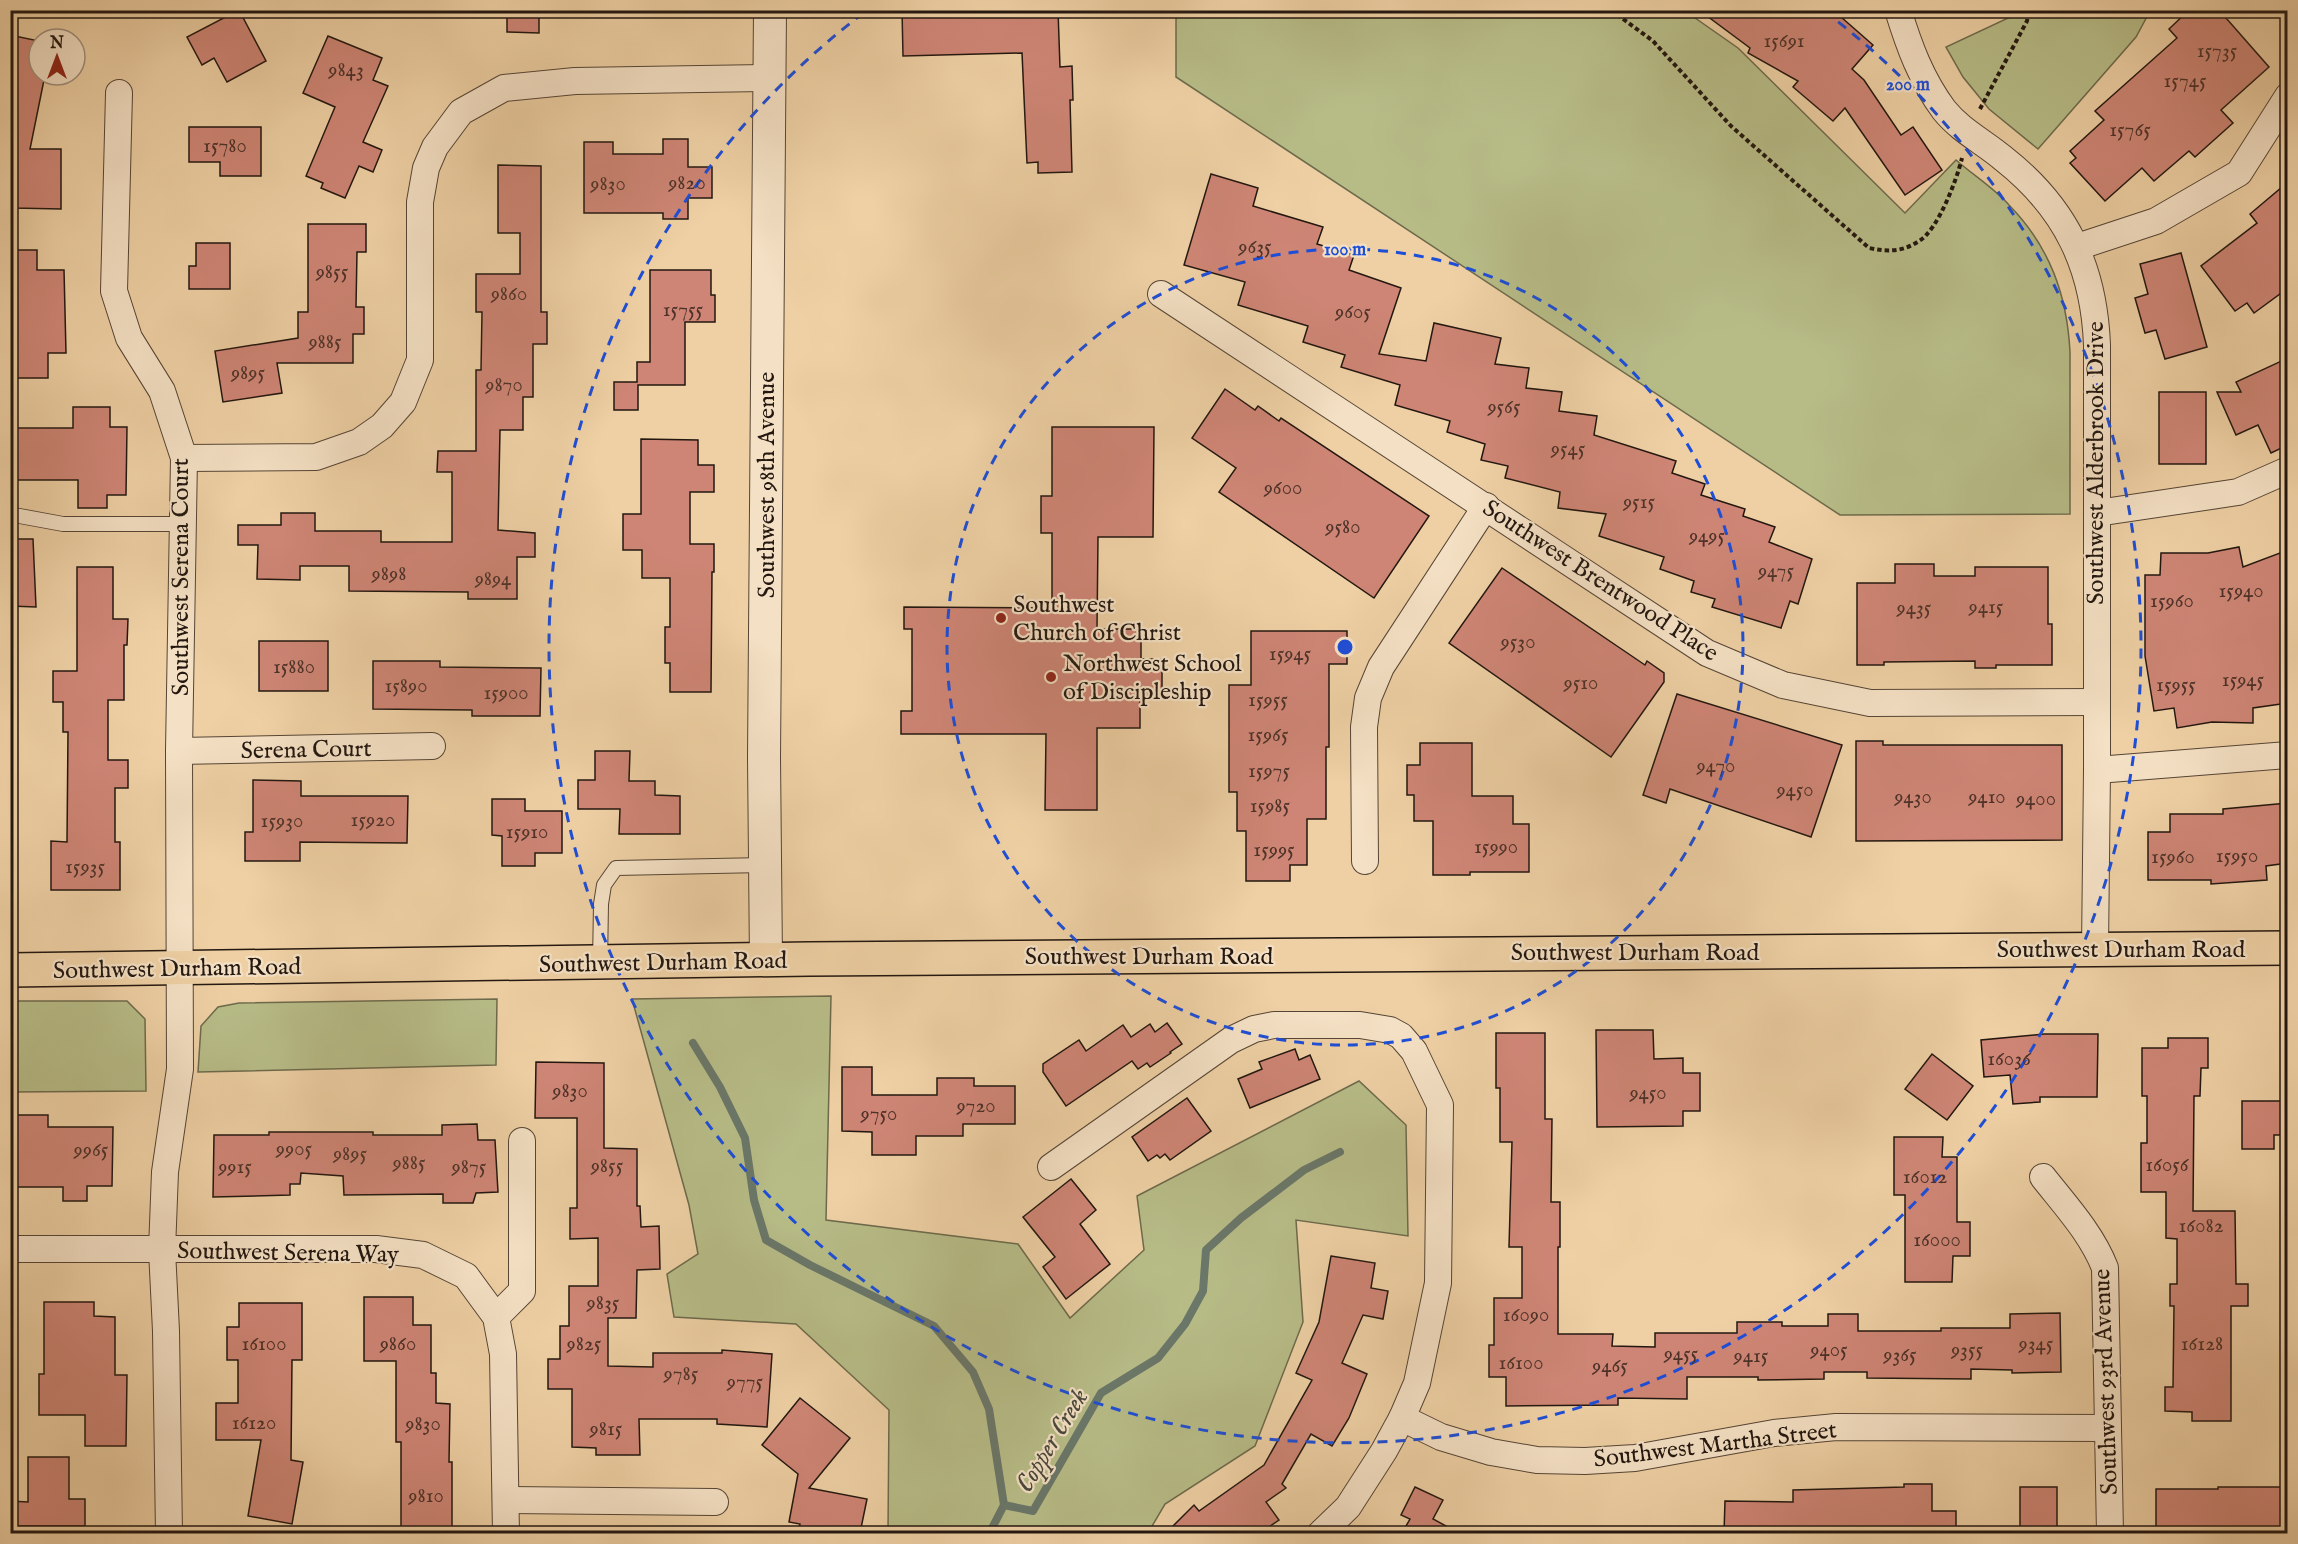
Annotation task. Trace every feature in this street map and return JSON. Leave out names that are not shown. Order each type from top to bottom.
[{"type":"main road","name":"Southwest Durham Road","points":[[10,970],[766,960],[2288,948]]},
{"type":"street","name":"Southwest 98th Avenue","points":[[766,960],[764,758],[770,10]]},
{"type":"street","name":"Southwest Alderbrook Drive","points":[[1898,10],[1913,59],[1925,82],[1945,111],[1968,134],[2002,157],[2035,187],[2062,219],[2077,247],[2092,296],[2096,319],[2097,513],[2095,949]]},
{"type":"street","points":[[184,458],[316,457],[359,442],[382,426],[403,402],[420,360],[420,202],[426,168],[435,147],[461,112],[504,88],[575,81],[770,78]]},
{"type":"street","name":"Southwest Serena Court","points":[[120,93],[114,291],[129,338],[162,391],[184,458],[179,751],[180,968]]},
{"type":"street","points":[[2077,247],[2156,221],[2239,173],[2288,96]]},
{"type":"street","name":"Southwest Brentwood Place","points":[[1161,294],[1707,653],[1783,685],[1869,703],[2096,702]]},
{"type":"street","points":[[2097,513],[2238,492],[2288,470]]},
{"type":"street","points":[[1365,861],[1364,727],[1368,698],[1380,667],[1486,506]]},
{"type":"street","name":"Serena Court","points":[[179,751],[432,746]]},
{"type":"street","points":[[2097,770],[2288,755]]},
{"type":"street","name":"Southwest Serena Way","points":[[162,1250],[165,1172],[180,1069],[180,968]]},
{"type":"street","points":[[1051,1167],[1231,1040],[1254,1029],[1282,1025],[1372,1026],[1396,1033],[1409,1043],[1440,1105],[1438,1284],[1417,1383],[1402,1418],[1348,1507],[1320,1533]]},
{"type":"street","points":[[496,1317],[522,1292],[522,1142]]},
{"type":"street","name":"Southwest 93rd Avenue","points":[[2043,1177],[2090,1240],[2105,1268],[2110,1533]]},
{"type":"street","name":"Southwest Serena Way","points":[[10,1249],[376,1249],[423,1255],[466,1275],[496,1317],[503,1354],[506,1533]]},
{"type":"street","points":[[162,1250],[166,1331],[169,1533]]},
{"type":"street","name":"Southwest Martha Street","points":[[1402,1418],[1441,1437],[1491,1452],[1537,1460],[1573,1461],[1635,1458],[1774,1433],[1836,1427],[2108,1428]]},
{"type":"street","points":[[506,1500],[715,1503]]},
{"type":"lane","points":[[14,515],[63,524],[183,524]]},
{"type":"lane","points":[[600,963],[601,904],[604,885],[616,868],[765,865]]},
{"type":"path","points":[[1611,10],[1653,41],[1731,126],[1869,248],[1886,252],[1904,249],[1922,240],[1941,212],[1957,178],[1968,134],[2027,21],[2029,10]]},
{"type":"green space","points":[[1176,11],[1685,11],[1738,48],[1905,213],[1956,160],[1997,193],[2023,221],[2046,255],[2054,273],[2065,311],[2070,352],[2070,514],[1840,515],[1176,77]]},
{"type":"green space","points":[[2023,11],[2150,11],[2136,37],[2038,149],[1989,109],[1963,77],[1946,47]]},
{"type":"green space","points":[[831,996],[826,1220],[1018,1244],[1070,1318],[1144,1250],[1137,1196],[1359,1081],[1406,1125],[1408,1236],[1296,1220],[1303,1322],[1255,1446],[1165,1504],[1148,1533],[888,1533],[889,1410],[796,1324],[674,1317],[667,1274],[698,1254],[689,1205],[632,999]]},
{"type":"green space","points":[[497,999],[496,1065],[198,1072],[201,1026],[218,1007],[239,1003]]},
{"type":"green space","points":[[11,1001],[127,1001],[145,1019],[146,1091],[11,1092]]},
{"type":"building","points":[[239,10],[266,61],[227,82],[214,58],[202,65],[187,37]]},
{"type":"building","points":[[507,10],[539,10],[539,33],[507,32]]},
{"type":"building","points":[[902,10],[1058,10],[1060,67],[1072,66],[1073,100],[1070,100],[1072,172],[1038,173],[1038,162],[1027,163],[1022,53],[903,56]]},
{"type":"building","points":[[1699,10],[1833,10],[1873,45],[1852,69],[1864,80],[1901,135],[1913,127],[1942,170],[1905,195],[1845,108],[1833,121],[1793,87],[1798,81],[1748,53],[1750,48]]},
{"type":"building","points":[[2189,10],[2219,10],[2269,67],[2221,110],[2233,123],[2195,157],[2189,151],[2154,181],[2142,168],[2105,201],[2070,163],[2076,158],[2070,151],[2104,120],[2095,111],[2177,38],[2169,29]]},
{"type":"building","points":[[10,35],[27,39],[27,87],[43,87],[30,149],[61,149],[61,209],[13,208],[13,121],[10,120]]},
{"type":"building","points":[[328,36],[382,58],[373,80],[388,86],[363,142],[382,150],[373,172],[359,166],[345,198],[321,188],[323,183],[306,176],[335,107],[303,93]]},
{"type":"building","points":[[189,127],[261,127],[261,176],[220,176],[220,162],[189,162]]},
{"type":"building","points":[[663,139],[688,139],[688,167],[712,167],[712,198],[688,198],[688,219],[663,219],[663,213],[584,213],[584,142],[613,142],[613,154],[663,154]]},
{"type":"building","points":[[498,165],[541,166],[541,312],[547,312],[547,344],[533,344],[533,397],[523,397],[523,430],[500,430],[498,530],[535,533],[535,557],[517,557],[517,599],[468,599],[468,592],[349,591],[349,566],[300,566],[300,580],[257,579],[258,545],[238,545],[238,525],[281,525],[281,513],[315,513],[315,531],[381,531],[381,542],[452,542],[452,472],[437,472],[438,451],[476,451],[476,370],[481,370],[482,312],[476,312],[476,274],[520,274],[520,233],[498,233]]},
{"type":"building","points":[[1211,174],[1258,188],[1253,206],[1323,227],[1317,244],[1354,255],[1349,270],[1401,288],[1379,354],[1426,361],[1434,323],[1501,338],[1495,364],[1529,368],[1526,388],[1562,392],[1559,411],[1597,416],[1594,435],[1676,461],[1672,473],[1705,484],[1701,495],[1745,509],[1743,516],[1775,527],[1769,542],[1812,559],[1798,604],[1790,601],[1781,628],[1712,607],[1715,599],[1691,592],[1694,581],[1660,569],[1664,557],[1599,536],[1606,514],[1558,508],[1560,492],[1505,478],[1508,466],[1481,460],[1485,444],[1447,432],[1450,421],[1395,405],[1400,385],[1341,367],[1345,355],[1303,342],[1308,326],[1238,305],[1245,282],[1184,265]]},
{"type":"building","points":[[2288,182],[2288,288],[2254,313],[2247,303],[2235,311],[2201,266],[2257,223],[2250,214]]},
{"type":"building","points":[[308,224],[366,224],[366,252],[357,252],[356,307],[364,307],[364,334],[353,334],[353,363],[277,363],[282,393],[223,402],[215,351],[298,338],[298,312],[308,312]]},
{"type":"building","points":[[196,243],[230,243],[230,289],[189,289],[189,266],[196,266]]},
{"type":"building","points":[[10,250],[37,250],[37,270],[64,270],[66,353],[48,353],[48,378],[10,378]]},
{"type":"building","points":[[2181,253],[2207,347],[2165,359],[2156,330],[2145,333],[2135,298],[2148,294],[2140,264]]},
{"type":"building","points":[[650,270],[711,270],[711,295],[715,295],[715,322],[685,322],[685,385],[638,385],[638,410],[614,410],[614,382],[637,382],[637,362],[650,362]]},
{"type":"building","points":[[2288,358],[2288,445],[2271,453],[2258,425],[2236,435],[2217,392],[2241,392],[2236,382]]},
{"type":"building","points":[[1225,389],[1255,410],[1258,406],[1279,421],[1281,418],[1429,516],[1374,598],[1219,492],[1236,468],[1192,438]]},
{"type":"building","points":[[2159,392],[2206,392],[2206,464],[2159,464]]},
{"type":"building","points":[[73,407],[110,407],[110,427],[127,427],[126,495],[107,495],[107,508],[78,508],[78,480],[15,480],[15,463],[10,463],[10,428],[73,428]]},
{"type":"building","name":"Southwest Church of Christ","points":[[1052,427],[1154,427],[1153,537],[1098,537],[1097,629],[1141,629],[1141,659],[1162,659],[1162,699],[1140,699],[1140,728],[1097,728],[1097,810],[1045,810],[1046,734],[901,734],[901,711],[912,711],[912,629],[904,629],[904,607],[1052,608],[1052,533],[1041,533],[1041,496],[1052,496]]},
{"type":"building","points":[[641,439],[698,440],[698,465],[714,465],[714,492],[690,492],[690,544],[714,544],[711,692],[670,692],[670,663],[665,663],[665,627],[670,627],[670,578],[642,578],[642,550],[623,550],[623,514],[641,514]]},
{"type":"building","points":[[10,539],[33,539],[36,607],[10,606]]},
{"type":"building","points":[[2239,547],[2243,567],[2288,550],[2288,703],[2253,708],[2253,723],[2212,722],[2177,728],[2174,708],[2154,711],[2145,656],[2145,575],[2160,575],[2161,553],[2208,553]]},
{"type":"building","points":[[1895,564],[1934,564],[1934,576],[1975,576],[1975,567],[2048,567],[2048,624],[2052,624],[2052,665],[1996,665],[1996,668],[1975,668],[1975,661],[1884,662],[1884,665],[1857,665],[1857,583],[1895,583]]},
{"type":"building","points":[[77,567],[113,567],[113,619],[128,619],[127,645],[124,645],[124,700],[108,700],[108,760],[128,760],[128,788],[115,788],[115,842],[120,842],[120,890],[51,890],[51,841],[67,842],[68,732],[63,732],[63,702],[53,702],[53,671],[77,671]]},
{"type":"building","points":[[1502,568],[1645,665],[1647,661],[1664,673],[1664,682],[1611,757],[1449,643]]},
{"type":"building","points":[[1251,631],[1347,631],[1347,664],[1329,664],[1326,819],[1307,819],[1307,865],[1290,865],[1290,881],[1246,881],[1246,831],[1237,831],[1237,792],[1229,792],[1229,685],[1251,685]]},
{"type":"building","points":[[259,641],[328,641],[328,691],[259,691]]},
{"type":"building","points":[[373,661],[440,661],[440,667],[541,668],[540,716],[472,716],[472,710],[373,709]]},
{"type":"building","points":[[1677,694],[1842,745],[1811,837],[1670,789],[1666,803],[1643,795]]},
{"type":"building","points":[[1856,741],[1883,741],[1883,745],[2062,745],[2062,840],[1856,841]]},
{"type":"building","points":[[1420,743],[1472,743],[1472,796],[1513,796],[1513,824],[1529,824],[1529,872],[1470,872],[1470,875],[1433,875],[1433,821],[1414,821],[1414,795],[1407,795],[1407,765],[1420,765]]},
{"type":"building","points":[[595,751],[630,751],[629,781],[655,781],[655,795],[680,796],[680,834],[619,834],[620,809],[578,809],[578,780],[595,780]]},
{"type":"building","points":[[253,780],[301,781],[301,796],[408,796],[407,843],[300,842],[300,861],[245,861],[245,832],[253,832]]},
{"type":"building","points":[[492,799],[525,799],[525,811],[562,811],[562,853],[535,853],[535,866],[502,866],[502,836],[492,835]]},
{"type":"building","points":[[2288,803],[2288,863],[2266,866],[2267,880],[2211,884],[2211,880],[2148,880],[2148,832],[2170,832],[2170,814],[2223,814],[2223,809]]},
{"type":"building","points":[[1167,1023],[1182,1044],[1150,1067],[1147,1063],[1138,1069],[1132,1061],[1066,1106],[1043,1072],[1043,1064],[1079,1040],[1086,1051],[1123,1025],[1131,1037],[1150,1024],[1155,1032]]},
{"type":"building","points":[[1596,1030],[1653,1030],[1654,1059],[1683,1058],[1683,1073],[1700,1073],[1700,1111],[1683,1111],[1683,1126],[1597,1127]]},
{"type":"building","points":[[1496,1033],[1545,1033],[1545,1119],[1552,1119],[1551,1202],[1560,1202],[1558,1334],[1613,1334],[1612,1346],[1655,1347],[1655,1333],[1737,1333],[1737,1322],[1782,1322],[1782,1326],[1828,1326],[1828,1314],[1858,1314],[1858,1331],[1941,1331],[1941,1328],[2010,1328],[2010,1314],[2060,1313],[2061,1372],[2012,1373],[2012,1370],[1971,1369],[1971,1379],[1867,1378],[1867,1372],[1824,1372],[1824,1379],[1758,1380],[1758,1377],[1687,1377],[1687,1399],[1618,1398],[1618,1405],[1506,1406],[1506,1377],[1489,1377],[1489,1345],[1494,1345],[1494,1298],[1522,1298],[1522,1247],[1509,1247],[1512,1142],[1500,1142],[1500,1088],[1496,1088]]},
{"type":"building","points":[[2044,1034],[2098,1034],[2097,1097],[2040,1097],[2040,1102],[2013,1104],[2010,1075],[1984,1077],[1981,1040]]},
{"type":"building","points":[[2168,1038],[2208,1038],[2208,1068],[2201,1068],[2200,1096],[2194,1096],[2193,1211],[2235,1211],[2236,1284],[2248,1284],[2248,1306],[2231,1306],[2231,1421],[2192,1421],[2192,1412],[2165,1411],[2165,1387],[2173,1387],[2174,1306],[2170,1306],[2170,1284],[2177,1284],[2177,1239],[2166,1238],[2166,1192],[2141,1192],[2141,1143],[2147,1143],[2147,1096],[2142,1096],[2142,1048],[2168,1048]]},
{"type":"building","points":[[1295,1049],[1299,1060],[1310,1055],[1320,1079],[1250,1108],[1238,1079],[1262,1069],[1259,1062]]},
{"type":"building","points":[[1932,1054],[1973,1086],[1947,1120],[1905,1089]]},
{"type":"building","points":[[536,1062],[604,1063],[604,1148],[637,1149],[637,1206],[640,1206],[641,1227],[659,1226],[660,1269],[637,1270],[636,1318],[608,1318],[608,1366],[653,1367],[653,1353],[722,1353],[722,1350],[772,1354],[767,1427],[717,1424],[717,1419],[639,1419],[640,1455],[596,1455],[596,1448],[572,1447],[572,1389],[548,1389],[548,1359],[560,1359],[560,1326],[569,1326],[569,1286],[598,1286],[598,1238],[570,1239],[570,1208],[577,1208],[577,1118],[535,1118]]},
{"type":"building","points":[[842,1067],[872,1067],[872,1095],[937,1095],[937,1078],[974,1078],[974,1086],[1015,1086],[1015,1124],[963,1124],[963,1136],[916,1136],[916,1155],[872,1155],[872,1132],[842,1131]]},
{"type":"building","points":[[1187,1098],[1211,1131],[1170,1160],[1165,1154],[1160,1158],[1157,1155],[1148,1161],[1132,1137]]},
{"type":"building","points":[[2242,1101],[2288,1101],[2288,1135],[2274,1135],[2274,1149],[2242,1149]]},
{"type":"building","points":[[10,1115],[48,1115],[48,1127],[113,1127],[112,1186],[87,1186],[87,1201],[63,1201],[63,1187],[10,1187]]},
{"type":"building","points":[[477,1124],[478,1140],[495,1140],[498,1192],[476,1193],[473,1203],[443,1203],[443,1194],[344,1195],[343,1176],[301,1173],[300,1184],[290,1184],[290,1195],[213,1197],[214,1135],[269,1135],[269,1132],[373,1132],[373,1135],[442,1135],[442,1125]]},
{"type":"building","points":[[1894,1137],[1943,1137],[1942,1157],[1957,1157],[1957,1222],[1970,1222],[1970,1256],[1953,1256],[1952,1282],[1905,1282],[1905,1195],[1894,1195]]},
{"type":"building","points":[[1071,1179],[1096,1210],[1080,1224],[1110,1264],[1066,1299],[1043,1267],[1055,1257],[1023,1217]]},
{"type":"building","points":[[1331,1256],[1375,1263],[1371,1288],[1388,1291],[1383,1319],[1363,1315],[1342,1363],[1367,1374],[1349,1418],[1332,1446],[1311,1434],[1282,1484],[1286,1488],[1266,1502],[1279,1520],[1260,1533],[1166,1533],[1194,1505],[1199,1511],[1264,1465],[1312,1380],[1296,1373],[1319,1322]]},
{"type":"building","points":[[364,1297],[413,1297],[413,1325],[431,1325],[431,1373],[436,1373],[436,1403],[450,1404],[449,1462],[452,1462],[452,1529],[401,1529],[401,1442],[396,1442],[396,1361],[364,1361]]},
{"type":"building","points":[[44,1302],[94,1302],[94,1316],[115,1317],[115,1375],[127,1375],[126,1446],[85,1446],[85,1415],[39,1415],[39,1374],[44,1374]]},
{"type":"building","points":[[239,1303],[302,1303],[302,1360],[292,1360],[291,1460],[303,1462],[292,1524],[248,1516],[261,1440],[216,1440],[216,1403],[238,1403],[238,1360],[227,1360],[227,1327],[239,1327]]},
{"type":"building","points":[[800,1398],[850,1438],[809,1488],[867,1499],[860,1533],[798,1533],[800,1524],[789,1522],[798,1474],[762,1445]]},
{"type":"building","points":[[28,1457],[69,1457],[69,1499],[85,1499],[85,1526],[10,1526],[10,1501],[28,1502]]},
{"type":"building","points":[[1904,1484],[1932,1484],[1932,1511],[1956,1511],[1956,1533],[1724,1533],[1725,1501],[1793,1502],[1793,1490],[1904,1487]]},
{"type":"building","points":[[1415,1487],[1443,1500],[1433,1519],[1459,1533],[1402,1533],[1410,1519],[1401,1515]]},
{"type":"building","points":[[2020,1487],[2057,1487],[2057,1533],[2020,1533]]},
{"type":"building","points":[[2218,1487],[2288,1487],[2288,1533],[2156,1533],[2156,1489],[2218,1489]]},
{"type":"waterway","points":[[693,1043],[720,1087],[745,1138],[754,1200],[766,1240],[810,1265],[934,1326],[973,1372],[989,1409],[1004,1505]]},
{"type":"waterway","name":"Copper Creek","points":[[989,1534],[1004,1505],[1033,1511],[1101,1393],[1158,1358],[1185,1324],[1203,1291],[1206,1250],[1241,1218],[1304,1170],[1340,1152]]},
{"type":"place","name":"Southwest Church of Christ","points":[[1001,618]]},
{"type":"place","name":"Northwest School of Discipleship","points":[[1051,677]]}]
